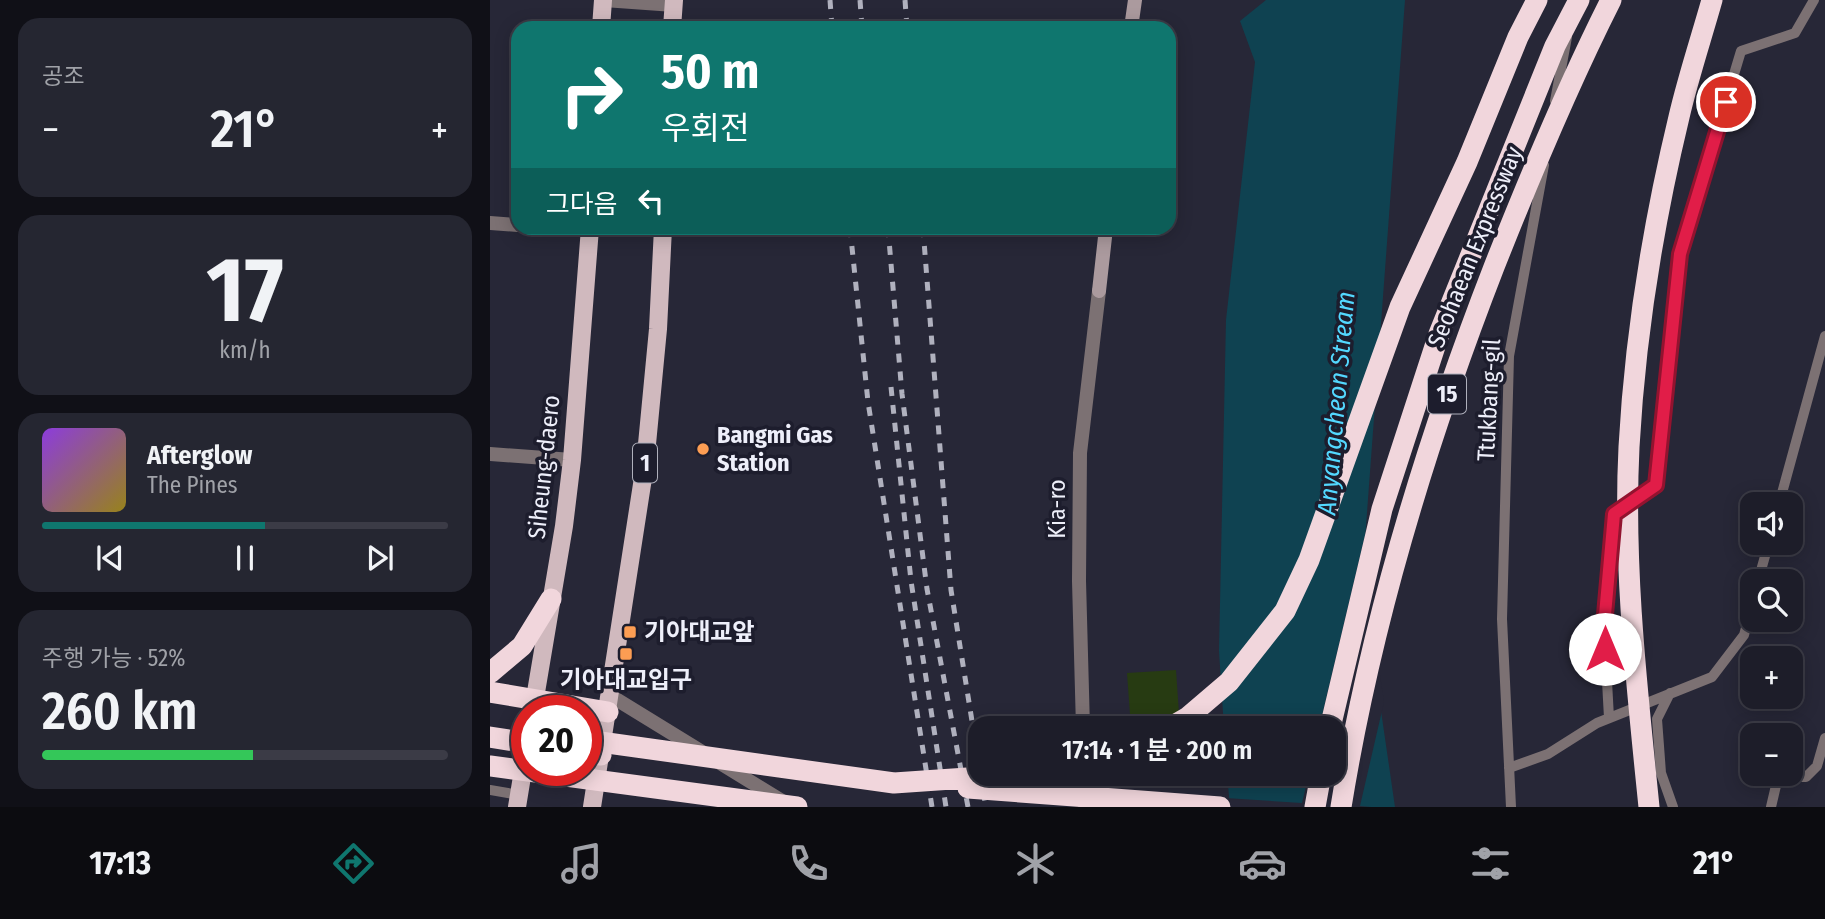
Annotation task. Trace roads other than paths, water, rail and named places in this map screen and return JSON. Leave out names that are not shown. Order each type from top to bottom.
[{"type":"highway","points":[[1189,716],[1229,681],[1285,611],[1309,560],[1400,307],[1467,162],[1518,37],[1537,0]]},
{"type":"highway","name":"Seohaean Expressway","points":[[1334,716],[1382,509],[1439,334],[1555,46],[1579,0]]},
{"type":"highway","name":"Seohaean Expressway","points":[[1341,807],[1376,639],[1406,518],[1460,354],[1527,184],[1580,61],[1611,0]]},
{"type":"highway","points":[[1649,807],[1628,554],[1629,448],[1637,354],[1660,205],[1679,117],[1712,0]]},
{"type":"highway","points":[[490,673],[522,646],[551,599]]},
{"type":"highway","points":[[490,692],[511,698]]},
{"type":"highway","points":[[602,704],[609,704]]},
{"type":"highway","points":[[490,727],[511,730]]},
{"type":"highway","points":[[490,737],[511,742]]},
{"type":"highway","points":[[602,750],[894,783],[1220,807]]},
{"type":"highway","points":[[490,766],[797,807]]},
{"type":"highway","points":[[894,783],[968,778]]},
{"type":"highway","points":[[1315,807],[1319,786]]},
{"type":"main road","points":[[602,21],[603,0]]},
{"type":"main road","points":[[672,21],[673,2]]},
{"type":"main road","name":"Siheung-daero","points":[[536,695],[572,460],[590,235]]},
{"type":"main road","name":"1","points":[[602,722],[609,704],[645,465],[658,330],[663,235]]},
{"type":"main road","name":"1","points":[[592,786],[592,807]]},
{"type":"street","points":[[603,0],[673,2]]},
{"type":"street","points":[[1132,21],[1135,0]]},
{"type":"street","points":[[490,223],[511,224]]},
{"type":"street","name":"Kia-ro","points":[[1083,716],[1079,581],[1080,453],[1105,235]]},
{"type":"street","points":[[490,454],[572,460]]},
{"type":"street","points":[[609,704],[791,807]]},
{"type":"street","points":[[1084,786],[1085,807]]},
{"type":"lane","name":"Ttukbang-gil","points":[[1511,807],[1502,619],[1509,356],[1574,0]]},
{"type":"lane","points":[[1609,718],[1604,626],[1614,514],[1656,485],[1680,254],[1741,51],[1795,33],[1814,0]]},
{"type":"lane","points":[[1782,492],[1825,336]]},
{"type":"lane","points":[[1509,768],[1548,754],[1597,723],[1712,677],[1745,632]]},
{"type":"lane","points":[[1670,693],[1657,719],[1661,772],[1674,807]]},
{"type":"lane","points":[[1771,807],[1778,777],[1806,777],[1817,766],[1825,738]]},
{"type":"lane","points":[[490,790],[518,801]]},
{"type":"water","name":"Anyangcheon Stream","points":[[1266,0],[1405,0],[1362,580],[1395,807],[1230,807],[1228,786],[1346,786],[1346,716],[1223,716],[1219,651],[1226,320],[1255,62],[1240,21]]},
{"type":"railway","points":[[830,0],[832,21]]},
{"type":"railway","points":[[860,0],[862,21]]},
{"type":"railway","points":[[905,0],[906,21]]},
{"type":"railway","points":[[851,235],[868,402],[932,807]]},
{"type":"railway","points":[[889,235],[902,394],[927,589],[968,807]]},
{"type":"railway","points":[[924,235],[951,590],[971,716]]},
{"type":"railway","points":[[891,387],[911,581],[946,807]]},
{"type":"railway","points":[[982,786],[986,807]]},
{"type":"place","name":"Bangmi Gas Station","points":[[703,449]]},
{"type":"place","name":"기아대교앞","points":[[630,632]]},
{"type":"place","name":"기아대교입구","points":[[626,654]]}]
